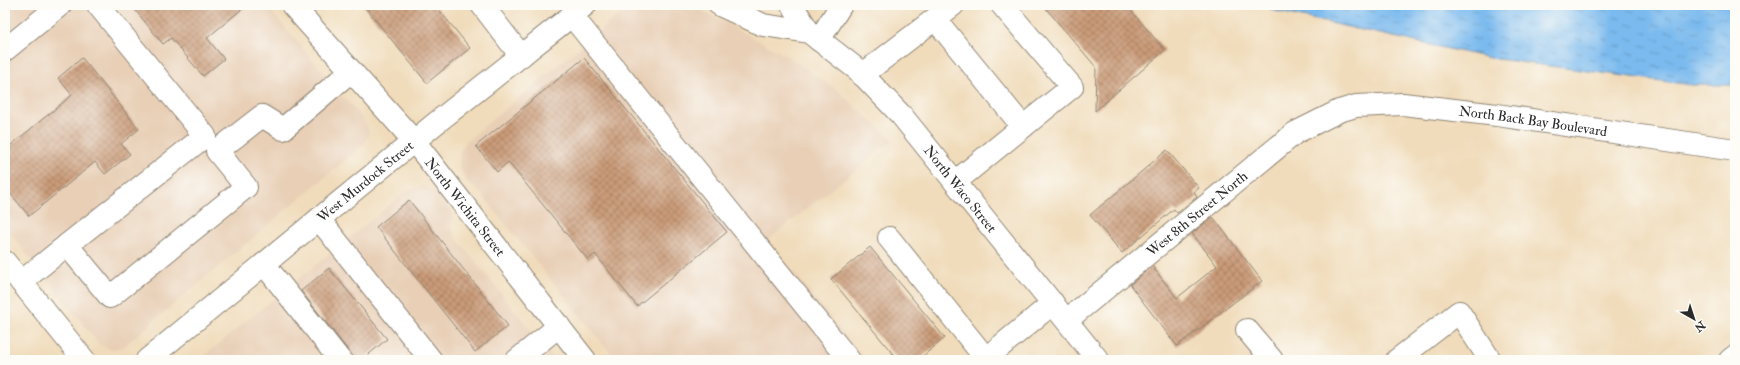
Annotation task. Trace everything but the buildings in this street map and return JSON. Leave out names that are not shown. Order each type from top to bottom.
[{"type":"street","points":[[5,50],[60,5]]},
{"type":"street","points":[[67,245],[110,297],[246,187],[98,5]]},
{"type":"street","name":"North Wichita Street","points":[[292,5],[414,141],[585,360]]},
{"type":"street","points":[[482,5],[521,56]]},
{"type":"street","points":[[720,5],[763,25],[814,36],[841,5]]},
{"type":"street","name":"North Waco Street","points":[[792,5],[814,36],[862,75],[902,116],[1098,360]]},
{"type":"street","points":[[862,75],[953,5]]},
{"type":"street","points":[[955,182],[1072,87],[1002,5]]},
{"type":"street","points":[[578,10],[849,360]]},
{"type":"street","name":"West Murdock Street","points":[[147,360],[414,141],[578,10]]},
{"type":"street","points":[[935,20],[1023,127]]},
{"type":"street","points":[[84,360],[11,273],[67,245],[211,144],[262,116],[283,129],[351,70]]},
{"type":"street","name":"North Back Bay Boulevard","points":[[1332,113],[1356,106],[1403,104],[1497,115],[1735,150]]},
{"type":"street","name":"West 8th Street North","points":[[1067,320],[1295,133],[1332,113]]},
{"type":"street","points":[[319,219],[431,360]]},
{"type":"street","points":[[889,238],[985,360],[1053,303]]},
{"type":"street","points":[[264,264],[340,360]]},
{"type":"street","points":[[1397,360],[1459,312],[1490,360]]},
{"type":"street","points":[[517,360],[559,326]]},
{"type":"street","points":[[1247,330],[1272,360]]},
{"type":"street","points":[[1730,360],[1735,356]]},
{"type":"shaded area","points":[[5,5],[266,5],[367,124],[369,135],[363,145],[123,347],[111,350],[99,344],[5,227]]},
{"type":"shaded area","points":[[633,5],[690,5],[715,17],[794,60],[838,91],[893,140],[768,240],[864,360],[616,360],[479,191],[467,182],[460,168],[460,151],[467,141],[622,12]]},
{"type":"shaded area","points":[[422,186],[431,189],[444,198],[453,214],[451,225],[456,238],[555,360],[199,360],[408,190]]},
{"type":"water","points":[[1263,5],[1735,5],[1735,85],[1692,85],[1490,58],[1275,11]]}]
